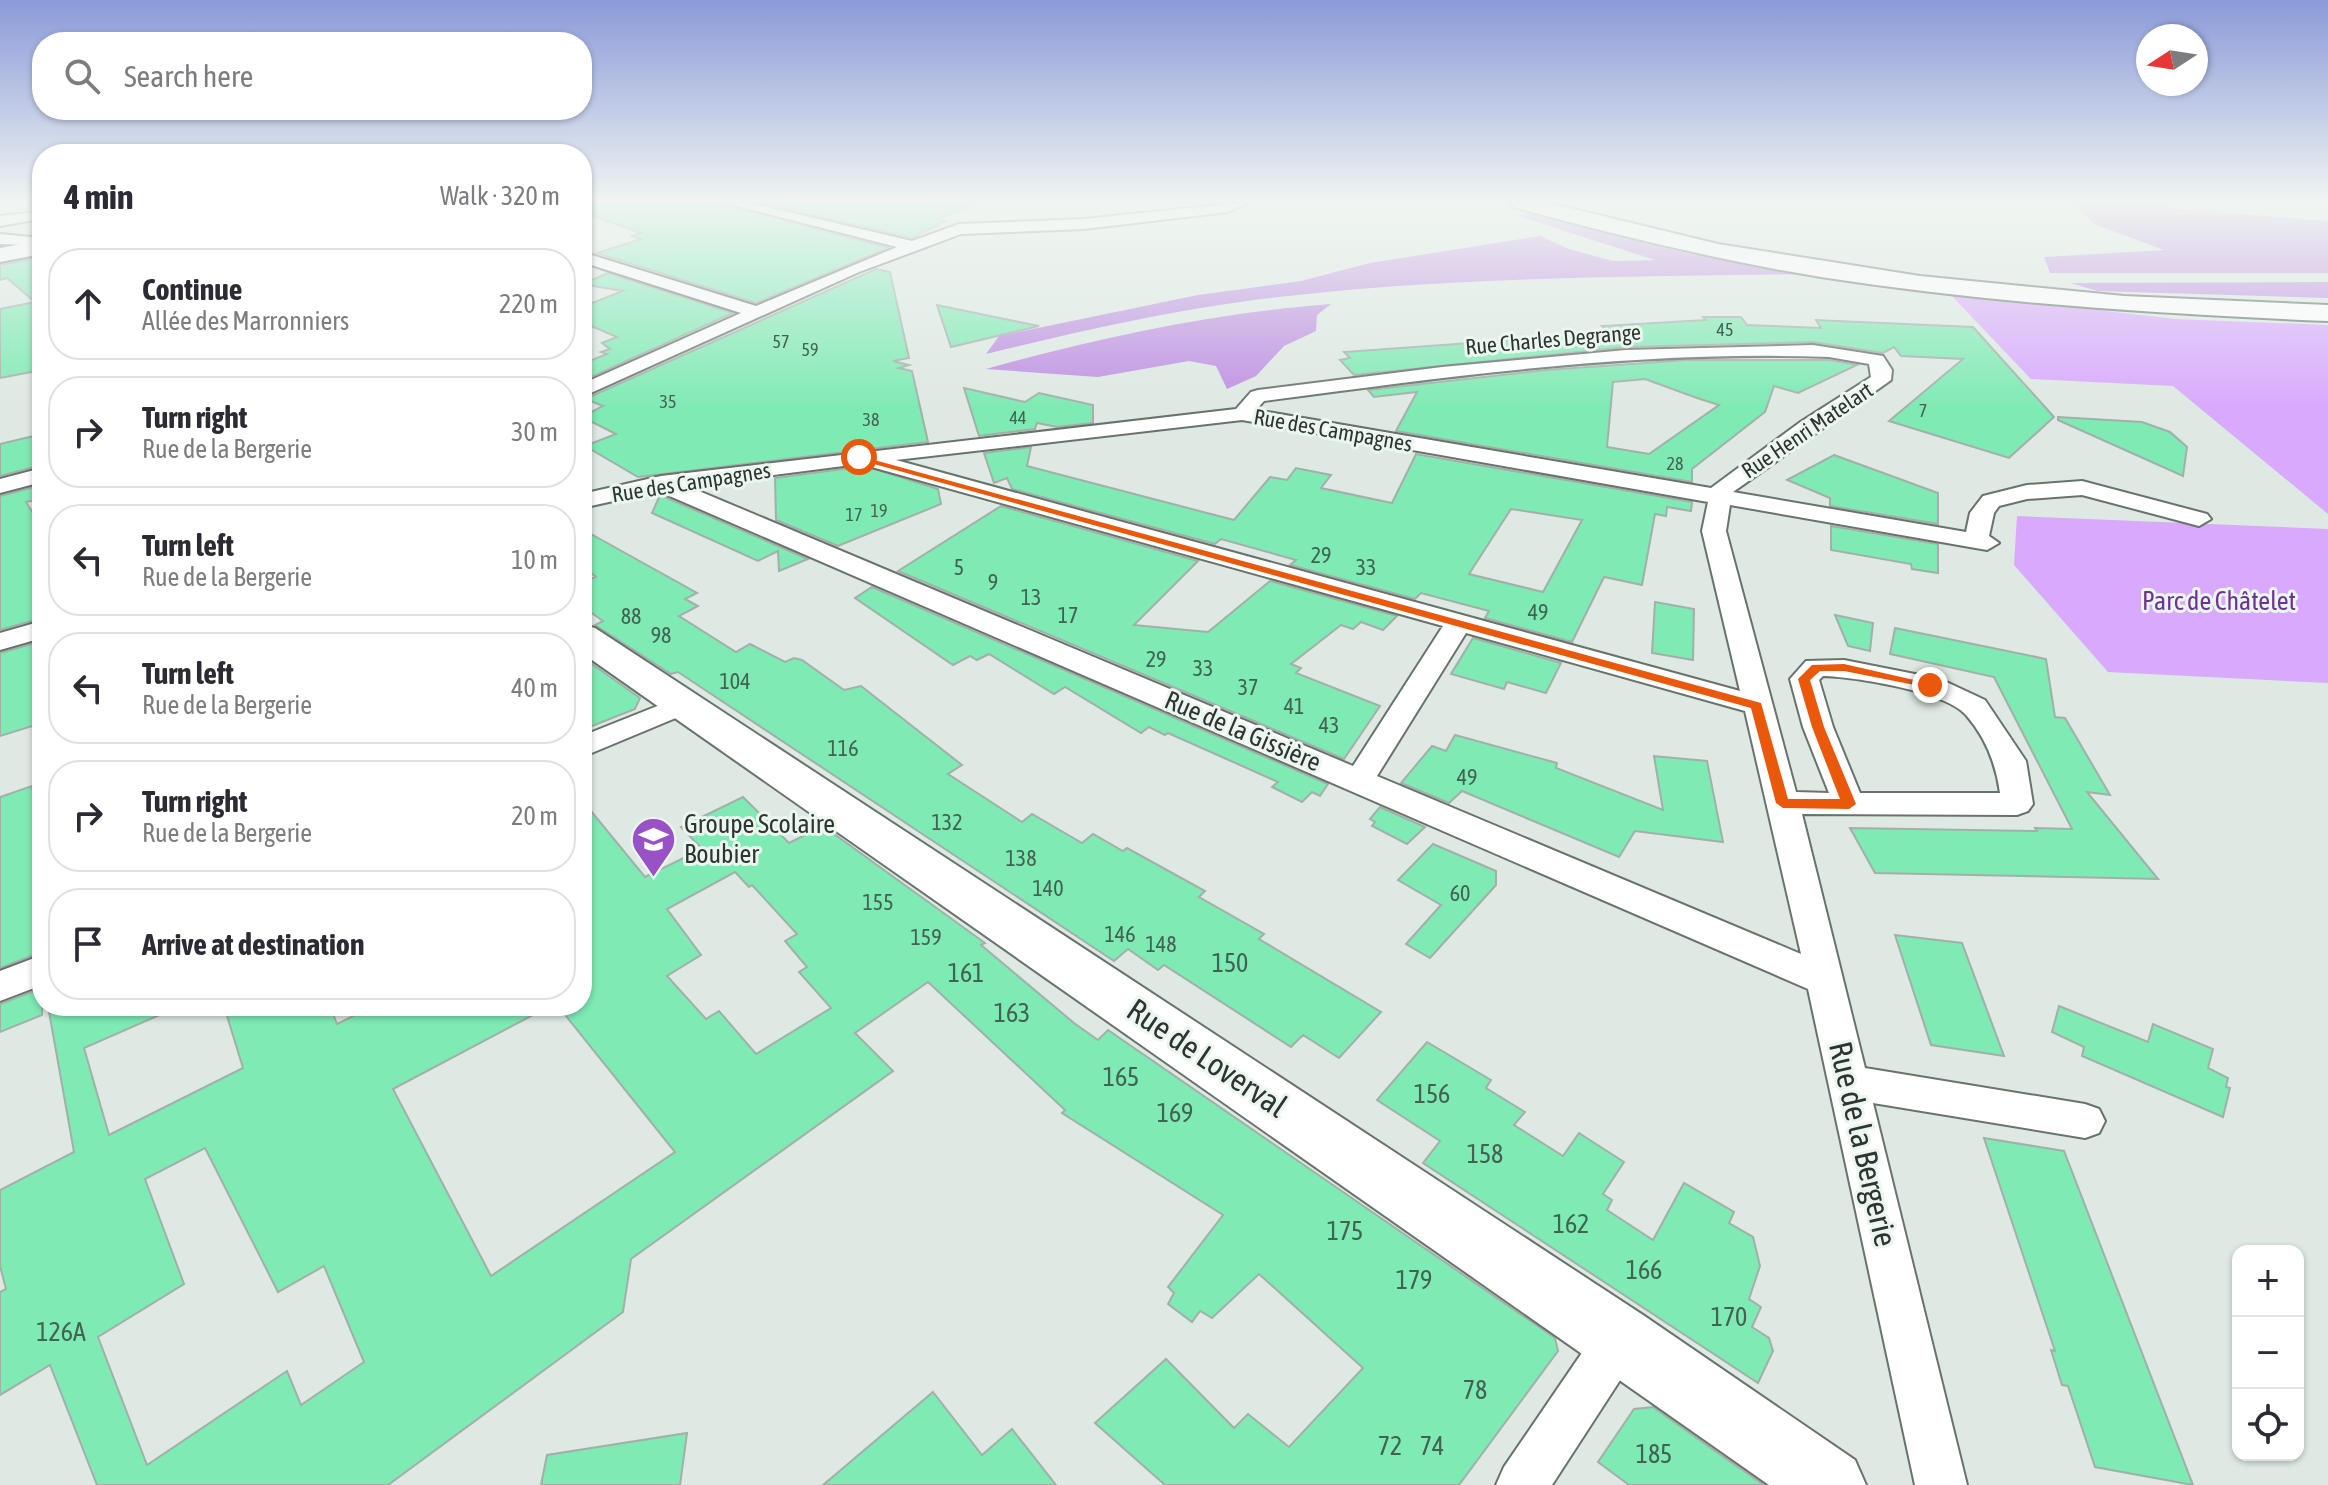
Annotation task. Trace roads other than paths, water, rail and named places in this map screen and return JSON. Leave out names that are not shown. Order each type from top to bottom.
[{"type":"main road","points":[[1857,271],[1913,280],[2328,313]]},
{"type":"main road","points":[[1909,271],[2120,298],[2328,305]]},
{"type":"street","points":[[627,271],[759,313]]},
{"type":"street","points":[[592,387],[854,271]]},
{"type":"street","name":"Rue Charles Degrange","points":[[1242,414],[1258,396],[1411,376],[1592,359],[1773,352],[1840,353],[1876,360]]},
{"type":"street","name":"Rue Henri Matelart","points":[[1720,496],[1722,488],[1806,427],[1881,380],[1882,370],[1876,360]]},
{"type":"street","name":"Rue des Campagnes","points":[[592,499],[661,483],[859,457],[1242,414],[1981,542],[1982,513],[1991,501],[2027,492],[2082,488],[2199,519]]},
{"type":"street","points":[[859,457],[1757,705]]},
{"type":"street","points":[[0,486],[32,478]]},
{"type":"street","name":"Rue de la Gissière","points":[[661,483],[1670,911],[1825,980]]},
{"type":"street","name":"Rue de la Bergerie","points":[[1720,496],[1714,531],[1850,1082],[1941,1485]]},
{"type":"street","points":[[1359,781],[1460,621]]},
{"type":"street","points":[[0,642],[32,632]]},
{"type":"street","name":"Rue de Loverval","points":[[592,643],[1620,1338],[1830,1485]]},
{"type":"street","points":[[1783,803],[1901,805],[2017,804],[2011,761],[1975,706],[1930,685],[1844,668],[1816,667],[1804,679],[1818,727],[1849,804]]},
{"type":"street","points":[[592,743],[685,704]]},
{"type":"street","points":[[0,987],[32,973]]},
{"type":"street","points":[[1850,1082],[2085,1121]]},
{"type":"street","points":[[1522,1485],[1620,1338]]},
{"type":"place","name":"Groupe Scolaire Boubier","points":[[653,878]]},
{"type":"park label","name":"Parc de Châtelet","points":[[2219,601]]}]
